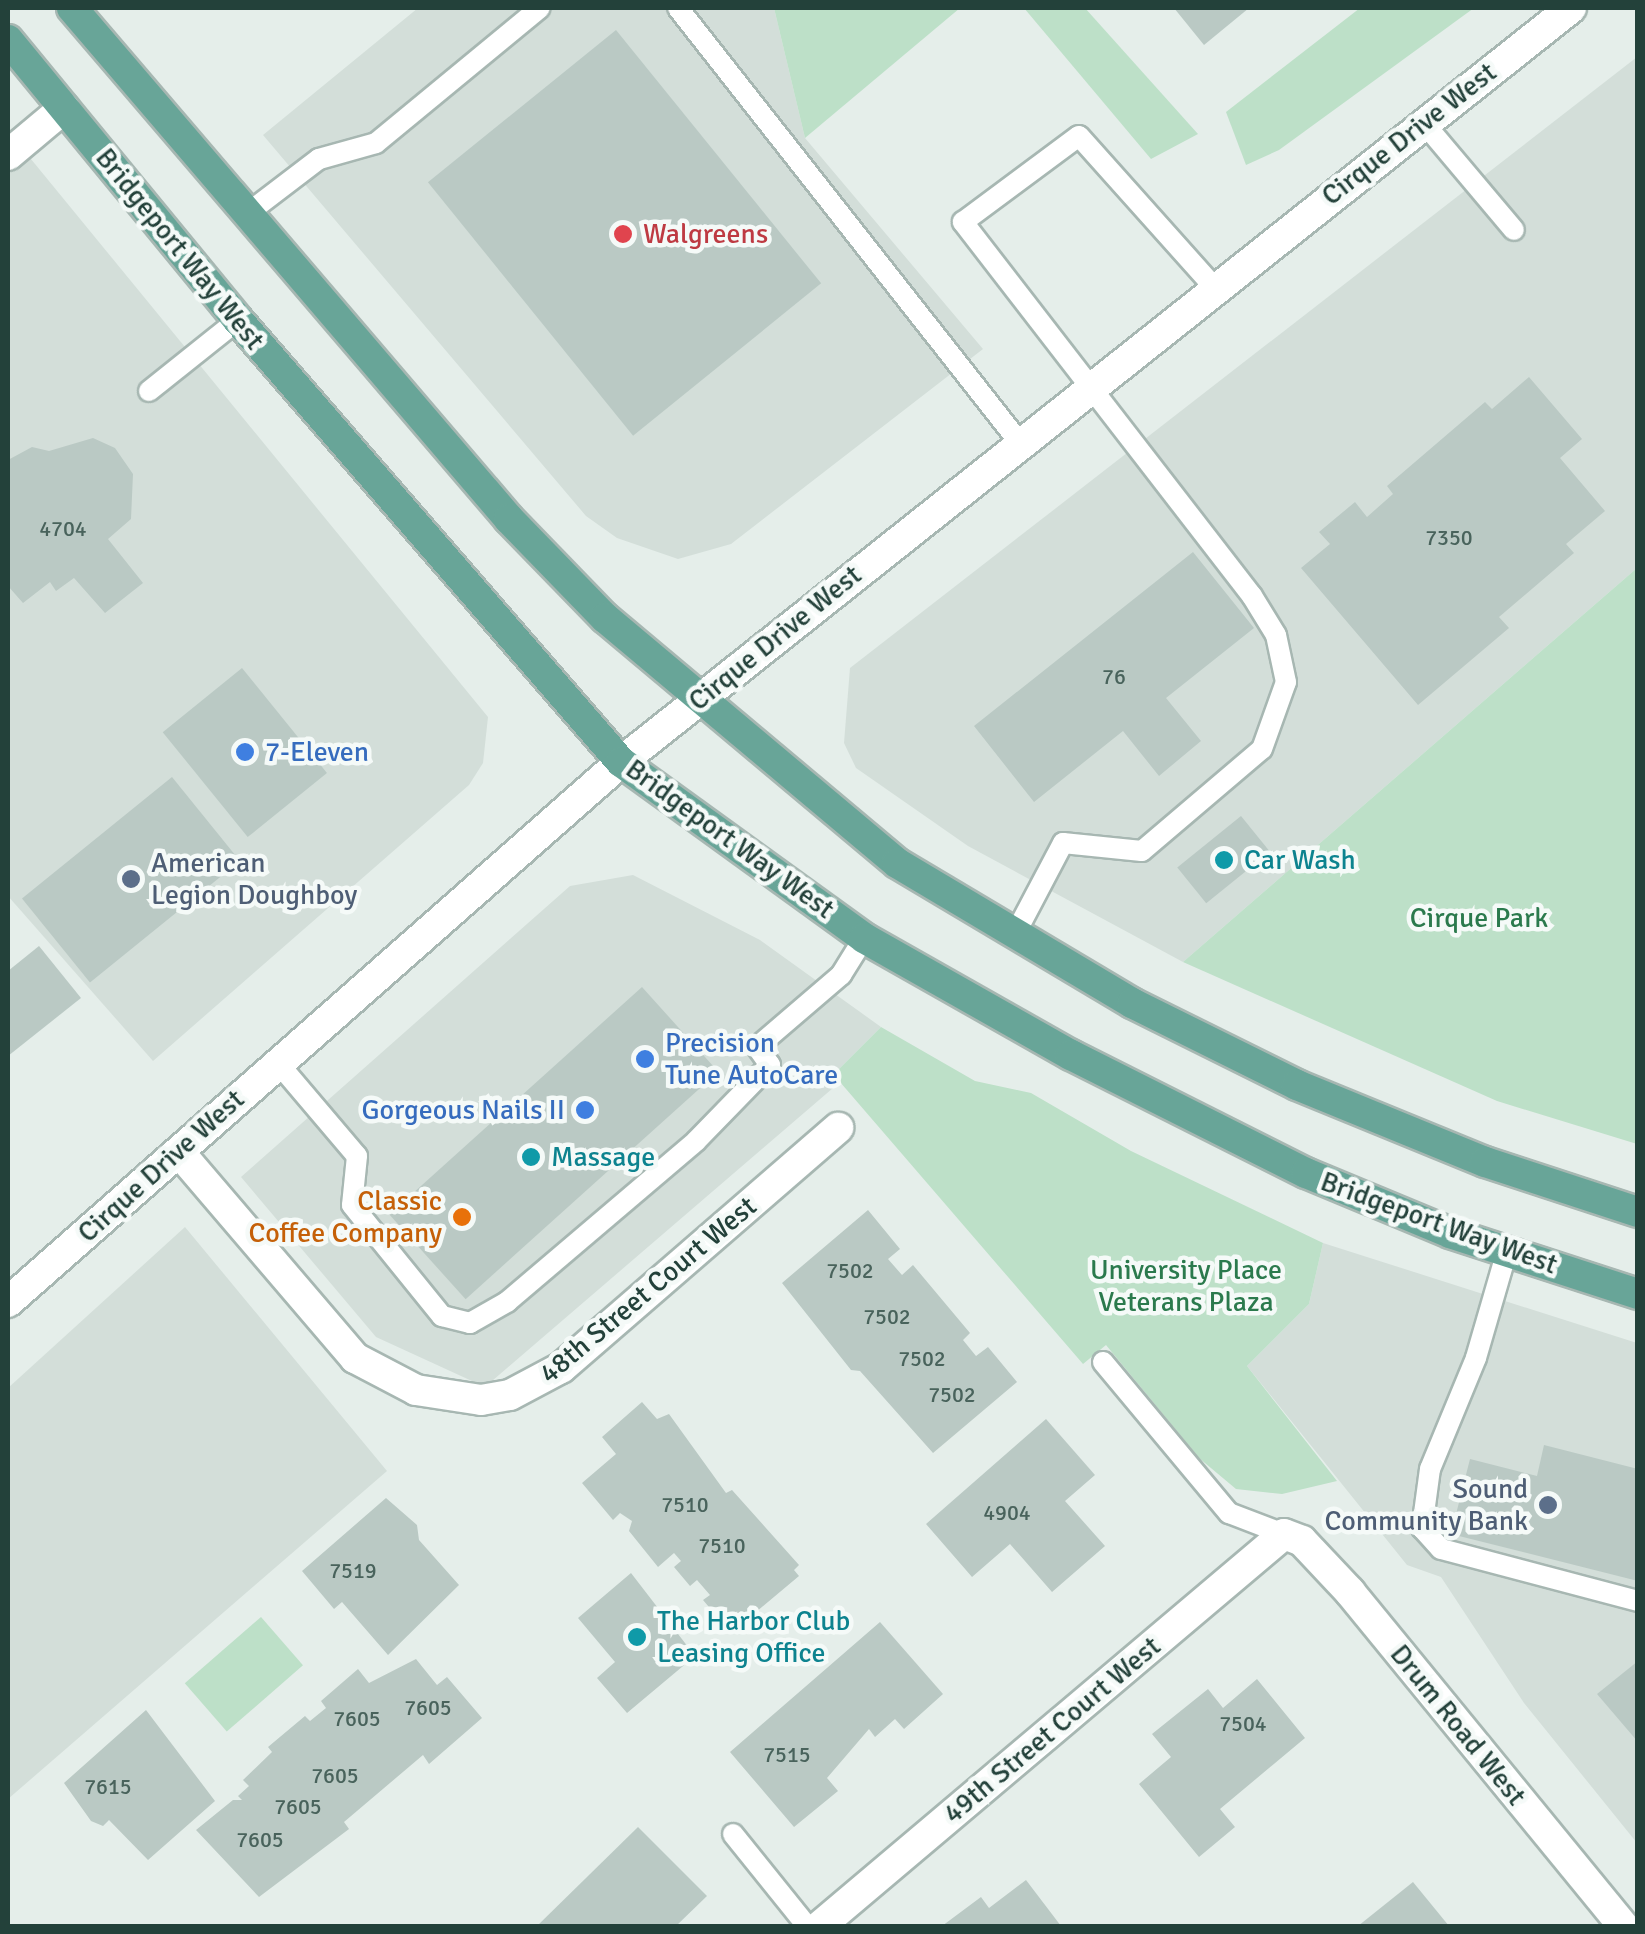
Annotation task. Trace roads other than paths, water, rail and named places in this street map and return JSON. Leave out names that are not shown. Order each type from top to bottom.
[{"type":"main road","points":[[72,8],[510,519],[605,618],[897,863],[1014,936],[1297,1085],[1485,1162],[1638,1212]]},
{"type":"main road","name":"Bridgeport Way West","points":[[8,40],[238,320],[622,762],[864,938],[1071,1056],[1306,1174],[1507,1252],[1638,1294]]},
{"type":"street","name":"Cirque Drive West","points":[[8,1302],[700,697],[1571,8]]},
{"type":"street","points":[[8,156],[64,108]]},
{"type":"street","name":"48th Street Court West","points":[[179,1152],[355,1358],[416,1390],[481,1400],[510,1395],[561,1368],[838,1128]]},
{"type":"street","name":"49th Street Court West","points":[[820,1926],[1284,1534]]},
{"type":"street","name":"Drum Road West","points":[[1284,1534],[1302,1541],[1350,1592],[1623,1926]]},
{"type":"lane","points":[[248,212],[319,159],[376,143],[540,8]]},
{"type":"lane","points":[[678,8],[1020,442]]},
{"type":"lane","points":[[1423,122],[1514,230]]},
{"type":"lane","points":[[1014,936],[1063,843],[1142,850],[1262,749],[1283,704],[1284,656],[1268,619],[963,222],[1079,136],[1215,288]]},
{"type":"lane","points":[[148,390],[238,320]]},
{"type":"lane","points":[[278,1063],[357,1156],[352,1206],[442,1316],[470,1323],[507,1302],[696,1141],[770,1065],[757,1047],[841,975],[864,938]]},
{"type":"lane","points":[[1507,1252],[1421,1509],[1428,1538],[1462,1556],[1638,1601]]},
{"type":"lane","points":[[1103,1362],[1229,1513],[1284,1534]]},
{"type":"lane","points":[[733,1834],[807,1926]]},
{"type":"place","name":"Walgreens","points":[[623,234]]},
{"type":"place","name":"7-Eleven","points":[[245,752]]},
{"type":"place","name":"Car Wash","points":[[1224,860]]},
{"type":"place","name":"American Legion Doughboy","points":[[131,879]]},
{"type":"place","name":"Precision Tune AutoCare","points":[[645,1059]]},
{"type":"place","name":"Gorgeous Nails II","points":[[585,1110]]},
{"type":"place","name":"Massage","points":[[531,1157]]},
{"type":"place","name":"Classic Coffee Company","points":[[462,1217]]},
{"type":"place","name":"Sound Community Bank","points":[[1548,1505]]},
{"type":"place","name":"The Harbor Club Leasing Office","points":[[637,1637]]},
{"type":"park label","name":"Cirque Park","points":[[1479,918]]},
{"type":"park label","name":"University Place Veterans Plaza","points":[[1186,1286]]}]
